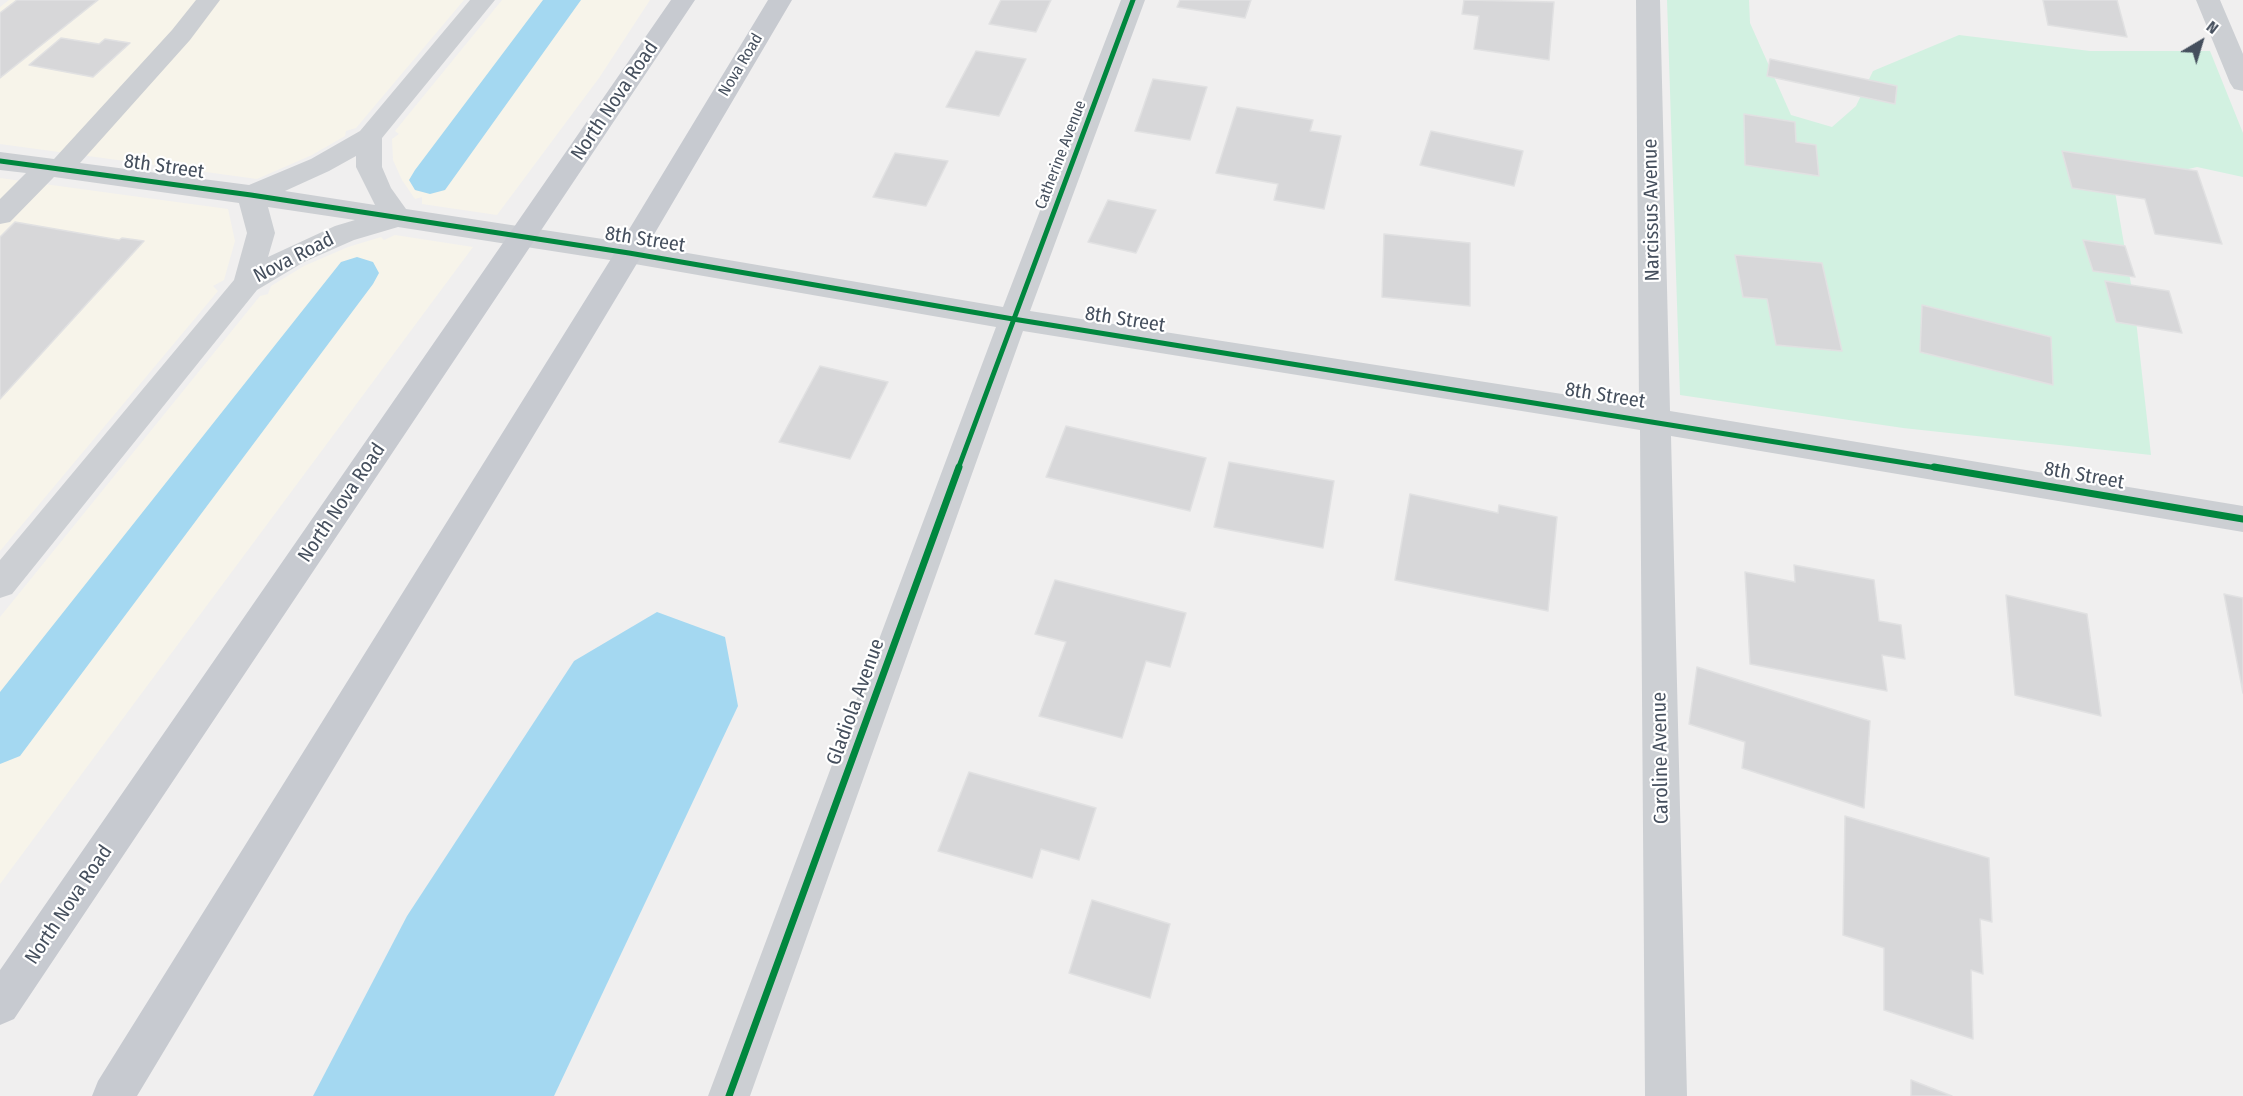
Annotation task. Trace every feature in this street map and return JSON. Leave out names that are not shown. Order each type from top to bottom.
[{"type":"main road","name":"North Nova Road","points":[[0,1005],[683,0]]},
{"type":"main road","name":"Nova Road","points":[[629,253],[780,0]]},
{"type":"main road","points":[[113,1096],[629,253]]},
{"type":"street","points":[[0,215],[54,168],[181,35],[208,0]]},
{"type":"street","points":[[251,195],[320,165],[369,137],[483,0]]},
{"type":"street","name":"Catherine Avenue","points":[[1013,320],[1133,0]]},
{"type":"street","name":"Narcissus Avenue","points":[[1648,0],[1656,421]]},
{"type":"street","points":[[2208,0],[2243,83]]},
{"type":"street","points":[[369,137],[369,167],[379,190],[398,218]]},
{"type":"street","name":"8th Street","points":[[0,161],[251,195],[629,253],[1013,320],[1656,421],[2243,519]]},
{"type":"street","name":"Nova Road","points":[[247,283],[261,233],[251,195]]},
{"type":"street","name":"Nova Road","points":[[247,283],[294,255],[345,233],[398,218]]},
{"type":"street","points":[[0,584],[247,283]]},
{"type":"street","name":"Gladiola Avenue","points":[[729,1096],[1013,320]]},
{"type":"street","name":"Caroline Avenue","points":[[1656,421],[1666,1096]]},
{"type":"shaded area","points":[[9,0],[464,0],[356,128],[346,131],[345,136],[312,155],[257,179],[0,144],[0,7]]},
{"type":"shaded area","points":[[502,0],[650,0],[599,78],[497,215],[422,204],[422,197],[415,199],[402,180],[393,160],[392,139],[399,134],[395,131]]},
{"type":"shaded area","points":[[0,178],[228,209],[235,241],[224,280],[213,286],[218,291],[0,551]]},
{"type":"shaded area","points":[[395,235],[473,247],[0,884],[0,617],[260,296],[268,294],[271,286],[304,266],[348,247],[381,237],[384,240]]},
{"type":"green space","points":[[1667,0],[1749,0],[1750,23],[1791,115],[1832,127],[1856,106],[1873,71],[1959,35],[2090,51],[2210,51],[2243,133],[2243,177],[2197,167],[2114,186],[2134,302],[2151,455],[1903,428],[1680,395]]},
{"type":"water","points":[[657,612],[725,637],[738,706],[554,1096],[313,1096],[407,916],[574,661]]},
{"type":"building","points":[[17,0],[98,0],[0,78],[0,13]]},
{"type":"building","points":[[1001,0],[1051,0],[1036,32],[989,24]]},
{"type":"building","points":[[1180,0],[1251,0],[1245,18],[1177,7]]},
{"type":"building","points":[[1464,0],[1554,2],[1549,60],[1474,49],[1479,16],[1462,14]]},
{"type":"building","points":[[2043,0],[2117,0],[2127,37],[2048,25]]},
{"type":"building","points":[[61,38],[99,44],[105,39],[130,43],[93,77],[29,65]]},
{"type":"building","points":[[976,51],[1026,59],[999,116],[946,107]]},
{"type":"building","points":[[1770,59],[1897,86],[1895,104],[1767,76]]},
{"type":"building","points":[[1153,79],[1207,87],[1190,140],[1135,131]]},
{"type":"building","points":[[1237,107],[1313,120],[1310,131],[1341,136],[1324,209],[1274,200],[1278,184],[1216,173]]},
{"type":"building","points":[[1744,114],[1795,122],[1796,142],[1816,145],[1819,176],[1745,165]]},
{"type":"building","points":[[1431,131],[1523,151],[1514,186],[1420,165]]},
{"type":"building","points":[[2062,151],[2197,171],[2222,244],[2155,234],[2145,199],[2072,188]]},
{"type":"building","points":[[895,153],[948,161],[926,206],[873,197]]},
{"type":"building","points":[[1108,200],[1156,210],[1136,253],[1088,242]]},
{"type":"building","points":[[15,222],[119,240],[122,238],[144,241],[0,399],[0,237]]},
{"type":"building","points":[[1384,234],[1470,243],[1470,306],[1382,297]]},
{"type":"building","points":[[2083,240],[2125,246],[2135,277],[2093,271]]},
{"type":"building","points":[[1735,255],[1822,263],[1842,351],[1776,345],[1767,299],[1743,297]]},
{"type":"building","points":[[2105,281],[2169,291],[2182,333],[2116,322]]},
{"type":"building","points":[[1922,305],[2051,337],[2053,385],[1920,352]]},
{"type":"building","points":[[820,366],[888,382],[850,459],[779,442]]},
{"type":"building","points":[[1066,426],[1206,458],[1190,511],[1046,477]]},
{"type":"building","points":[[1229,462],[1334,481],[1323,548],[1214,527]]},
{"type":"building","points":[[1410,494],[1498,513],[1499,505],[1557,517],[1548,611],[1395,580]]},
{"type":"building","points":[[1794,565],[1874,580],[1879,621],[1901,625],[1905,659],[1882,655],[1887,691],[1750,664],[1745,572],[1795,582]]},
{"type":"building","points":[[1055,580],[1186,613],[1170,667],[1146,661],[1122,738],[1039,716],[1066,642],[1035,634]]},
{"type":"building","points":[[2224,594],[2243,598],[2243,693]]},
{"type":"building","points":[[2006,595],[2087,614],[2101,716],[2015,695]]},
{"type":"building","points":[[1697,667],[1870,721],[1864,808],[1742,768],[1745,742],[1689,724]]},
{"type":"building","points":[[969,772],[1096,808],[1079,860],[1041,849],[1032,878],[938,851]]},
{"type":"building","points":[[1845,816],[1989,858],[1992,922],[1980,919],[1983,974],[1971,970],[1973,1039],[1884,1010],[1884,948],[1843,935]]},
{"type":"building","points":[[1092,900],[1170,924],[1150,998],[1069,973]]},
{"type":"building","points":[[1911,1080],[1952,1096],[1911,1096]]},
{"type":"waterway","points":[[430,180],[562,0]]},
{"type":"waterway","points":[[0,737],[357,273]]},
{"type":"cycle path","points":[[729,1096],[1013,319],[1133,0]]},
{"type":"cycle path","points":[[0,161],[251,195],[629,253],[1013,319],[1656,421],[2243,519]]}]
